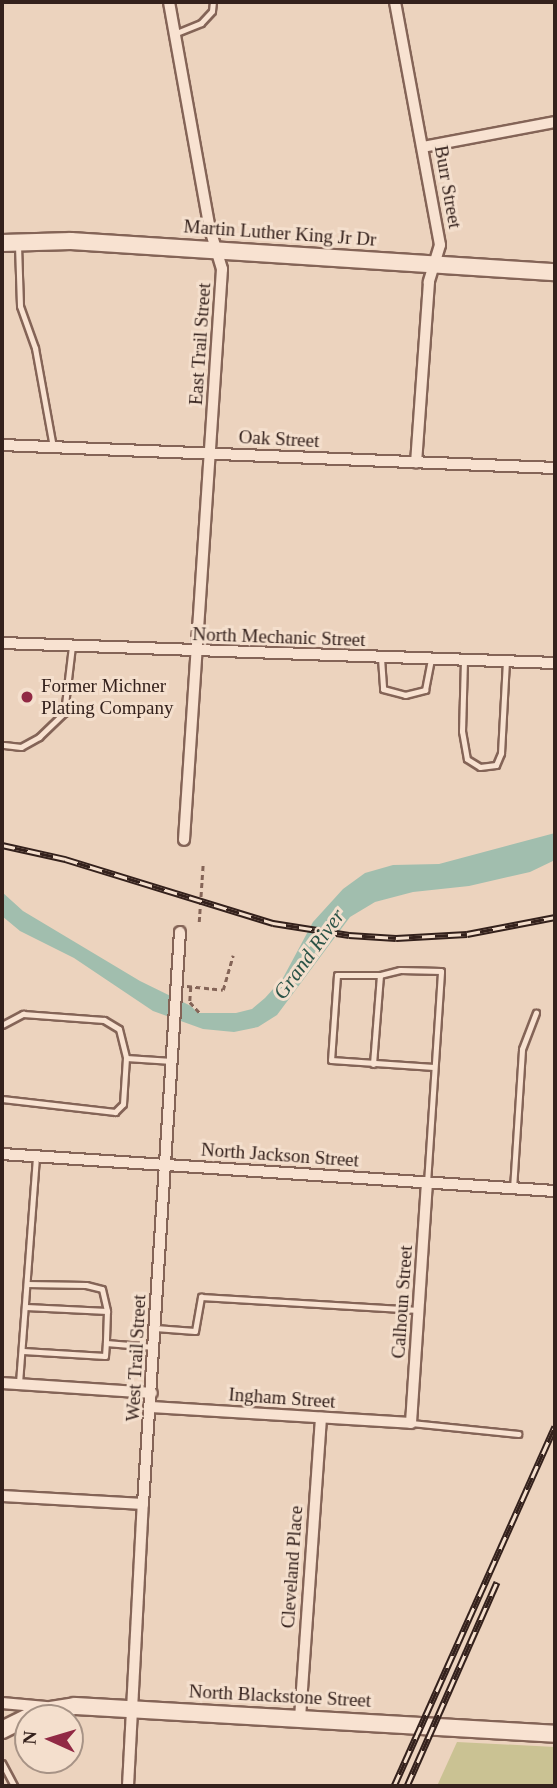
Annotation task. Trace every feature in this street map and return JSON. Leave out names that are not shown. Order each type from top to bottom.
[{"type":"main road","name":"Martin Luther King Jr Dr","points":[[10,243],[71,241],[555,272]]},
{"type":"main road","name":"North Blackstone Street","points":[[84,1708],[300,1718],[555,1734]]},
{"type":"street","name":"East Trail Street","points":[[169,2],[215,250],[222,269],[197,652]]},
{"type":"street","name":"Burr Street","points":[[395,2],[440,245],[429,282],[416,463]]},
{"type":"street","points":[[423,147],[555,122]]},
{"type":"street","name":"Oak Street","points":[[2,445],[555,468]]},
{"type":"street","name":"North Mechanic Street","points":[[2,643],[555,663]]},
{"type":"street","points":[[184,840],[197,652]]},
{"type":"street","name":"West Trail Street","points":[[128,1786],[142,1504],[152,1393],[180,932]]},
{"type":"street","name":"North Jackson Street","points":[[2,1154],[555,1191]]},
{"type":"street","name":"Calhoun Street","points":[[411,1423],[427,1182]]},
{"type":"street","points":[[2,1383],[152,1393]]},
{"type":"street","name":"Ingham Street","points":[[151,1407],[411,1423]]},
{"type":"street","name":"Cleveland Place","points":[[300,1718],[321,1418]]},
{"type":"street","points":[[2,1496],[142,1504]]},
{"type":"lane","points":[[174,34],[201,23],[212,10],[213,2]]},
{"type":"lane","points":[[10,243],[19,306],[35,348],[53,447]]},
{"type":"lane","points":[[4,745],[21,747],[39,737],[64,713],[72,646]]},
{"type":"lane","points":[[381,658],[383,689],[405,695],[425,690],[431,659]]},
{"type":"lane","points":[[464,660],[462,731],[467,758],[480,767],[496,765],[501,753],[506,662]]},
{"type":"lane","points":[[427,1182],[441,971],[400,970],[380,975],[337,975],[331,1060],[434,1067]]},
{"type":"lane","points":[[373,1064],[380,975]]},
{"type":"lane","points":[[513,1189],[522,1049],[536,1013]]},
{"type":"lane","points":[[2,1025],[23,1014],[104,1020],[119,1029],[126,1058],[122,1104],[115,1112],[2,1099]]},
{"type":"lane","points":[[126,1058],[172,1062]]},
{"type":"lane","points":[[2,1154],[2,1160]]},
{"type":"lane","points":[[19,1385],[36,1156]]},
{"type":"lane","points":[[23,1351],[106,1356],[107,1311],[106,1295],[102,1289],[86,1285],[27,1284]]},
{"type":"lane","points":[[155,1328],[195,1331],[201,1297],[419,1310]]},
{"type":"lane","points":[[26,1307],[107,1311]]},
{"type":"lane","points":[[106,1343],[154,1348]]},
{"type":"lane","points":[[411,1423],[518,1434]]},
{"type":"lane","points":[[2,1763],[13,1786]]},
{"type":"path","points":[[198,922],[203,864]]},
{"type":"path","points":[[177,988],[223,990],[233,955]]},
{"type":"path","points":[[191,987],[190,1002],[201,1013]]},
{"type":"shaded area","points":[[457,1742],[555,1747],[555,1786],[437,1786]]},
{"type":"water","name":"Grand River","points":[[555,833],[555,860],[530,872],[469,886],[413,892],[375,902],[350,917],[277,1015],[258,1027],[234,1032],[203,1029],[153,1011],[74,958],[20,931],[2,916],[2,892],[23,911],[140,981],[191,1006],[198,1013],[236,1013],[252,1009],[265,998],[283,978],[313,922],[343,889],[365,873],[393,865],[439,864]]},
{"type":"railway","points":[[2,845],[65,859],[273,923],[349,935],[396,938],[467,934],[555,917]]},
{"type":"railway","points":[[394,1786],[555,1426]]},
{"type":"railway","points":[[407,1786],[497,1582]]},
{"type":"place","name":"Former Michner Plating Company","points":[[27,697]]}]
